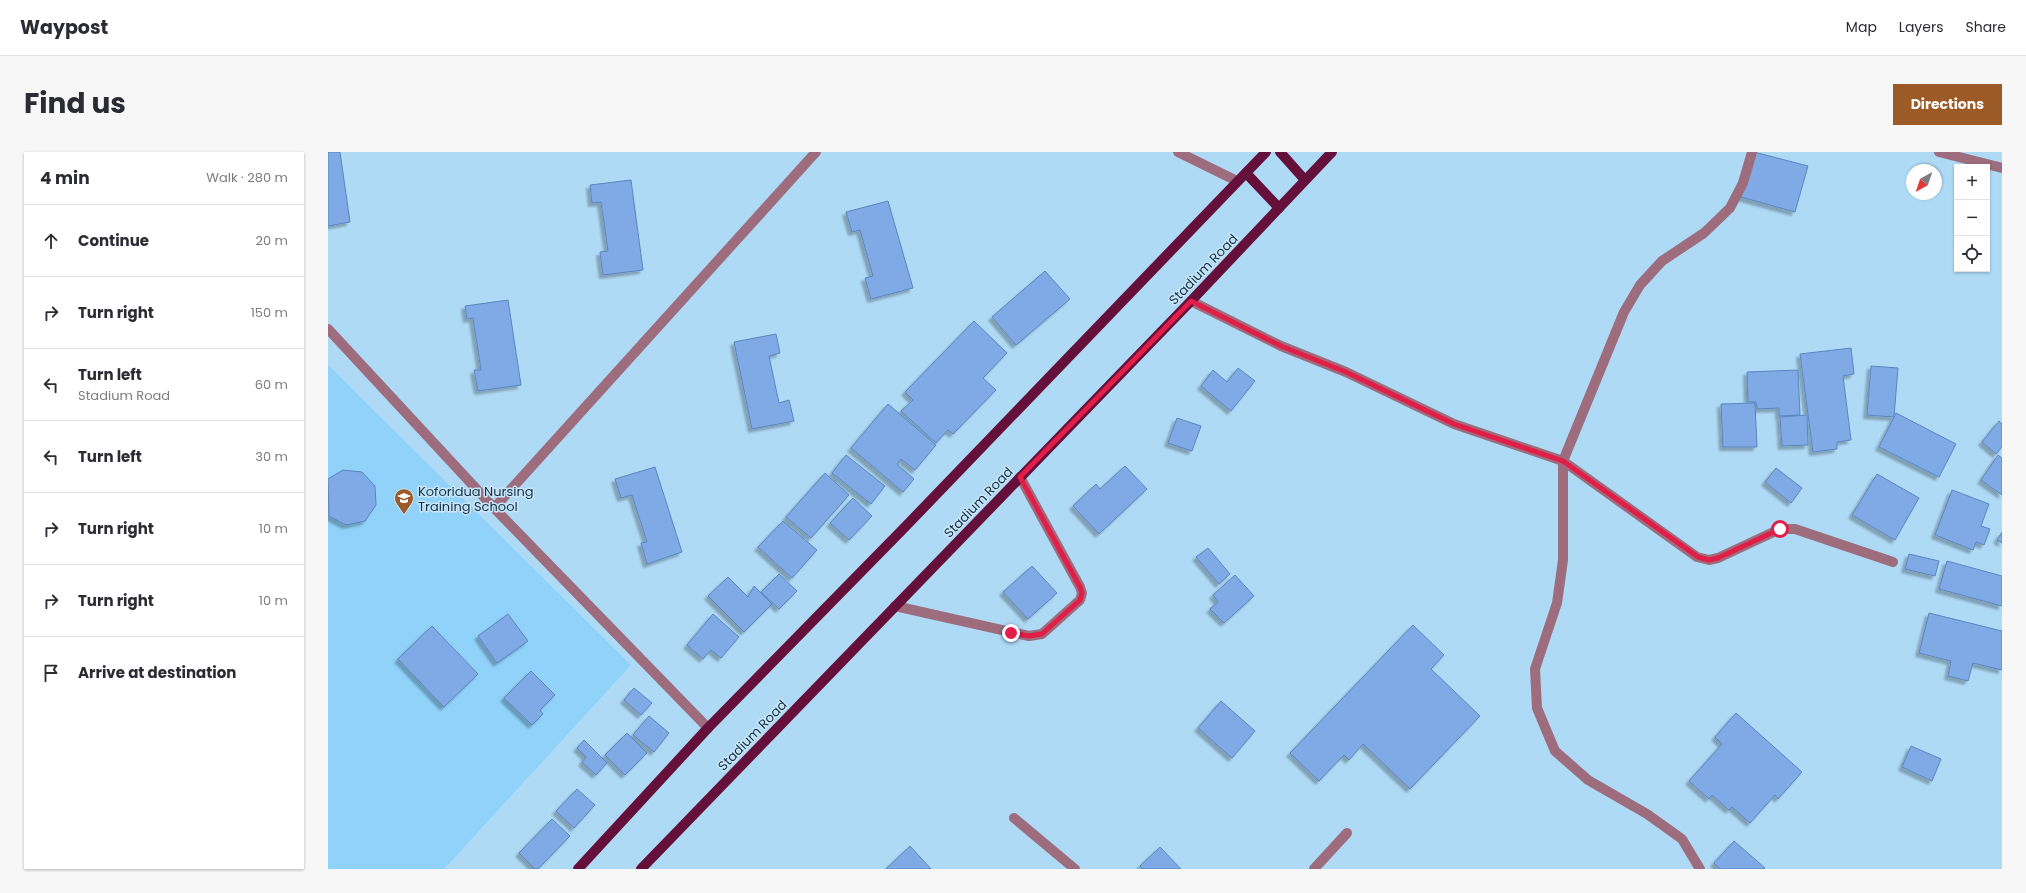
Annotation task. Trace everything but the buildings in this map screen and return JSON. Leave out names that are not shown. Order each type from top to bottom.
[{"type":"main road","points":[[578,869],[708,728],[905,527],[1266,152]]},
{"type":"main road","points":[[1280,152],[1305,180]]},
{"type":"main road","name":"Stadium Road","points":[[641,869],[1191,301],[1332,152]]},
{"type":"main road","points":[[1246,173],[1280,208]]},
{"type":"street","points":[[494,508],[816,152]]},
{"type":"street","points":[[1178,152],[1237,181]]},
{"type":"street","points":[[1700,869],[1682,839],[1647,814],[1588,780],[1555,751],[1537,708],[1535,669],[1557,603],[1562,560],[1563,461],[1624,312],[1640,285],[1662,261],[1704,233],[1730,208],[1743,183],[1752,152]]},
{"type":"street","points":[[1938,152],[2002,168]]},
{"type":"street","points":[[1191,301],[1281,346],[1346,372],[1454,424],[1563,461],[1698,557],[1709,560],[1718,558],[1780,529],[1795,529],[1893,562]]},
{"type":"street","points":[[328,330],[494,508],[708,728]]},
{"type":"street","points":[[895,606],[1029,636],[1042,634],[1080,600],[1082,593],[1080,587],[1020,477]]},
{"type":"street","points":[[1014,818],[1075,869]]},
{"type":"street","points":[[1314,869],[1348,834]]},
{"type":"shaded area","name":"Koforidua Nursing Training School","points":[[328,365],[631,665],[444,869],[328,869]]},
{"type":"place","name":"Koforidua Nursing Training School","points":[[404,515]]},
{"type":"route","points":[[1011,633],[1029,636],[1042,634],[1080,600],[1082,593],[1020,477],[1191,301],[1281,346],[1346,372],[1454,424],[1563,461],[1698,557],[1709,560],[1718,558],[1780,529]]}]
